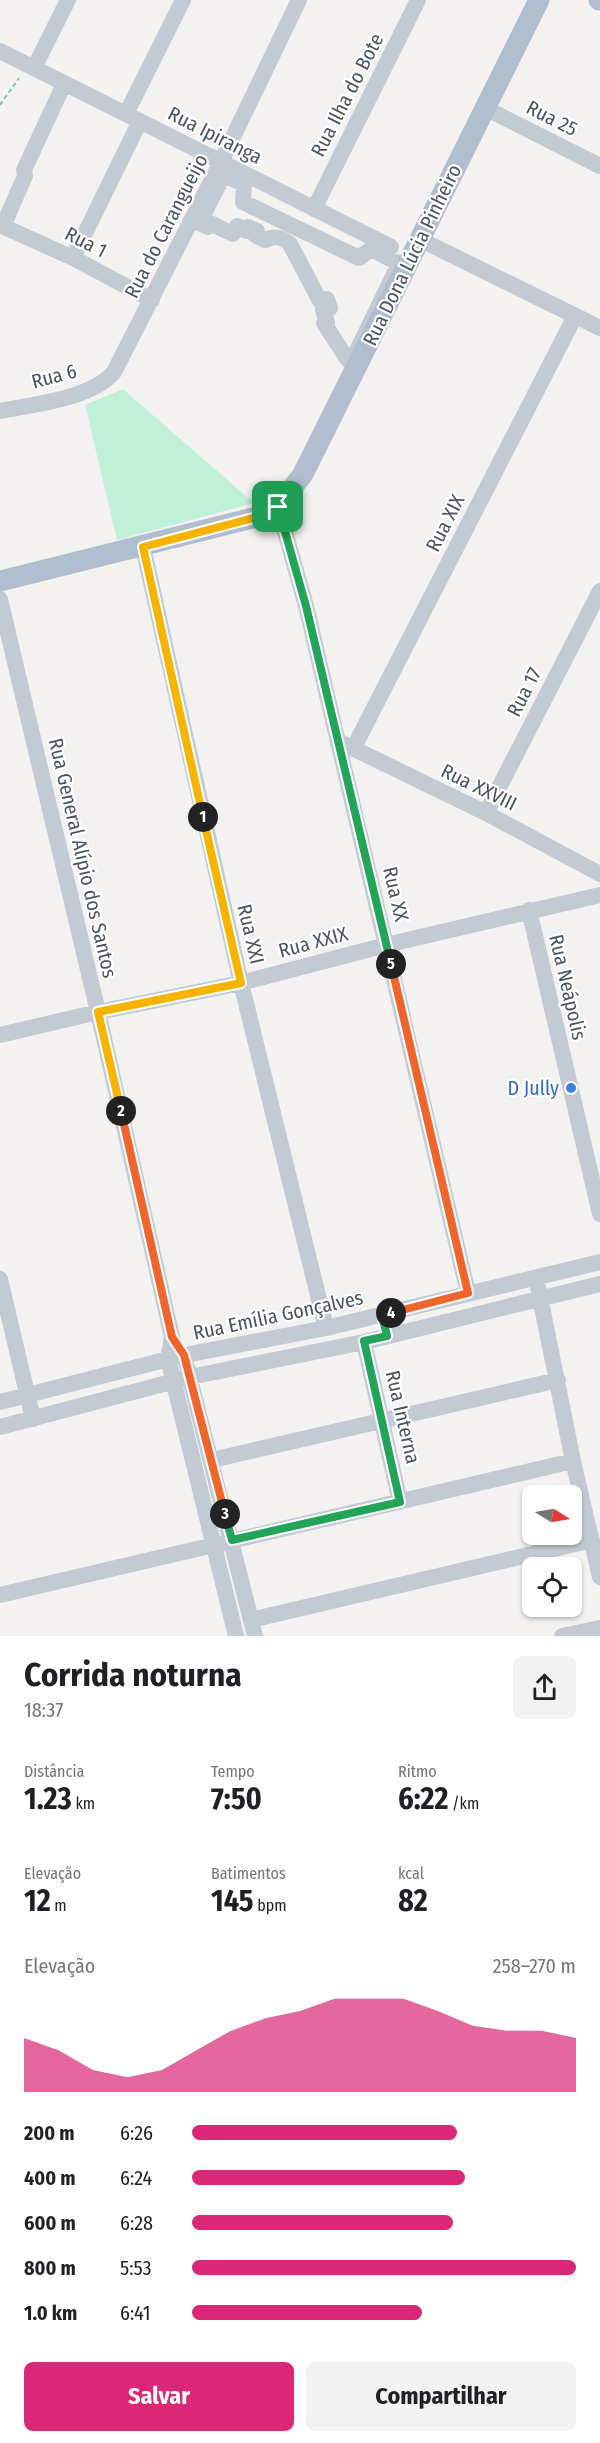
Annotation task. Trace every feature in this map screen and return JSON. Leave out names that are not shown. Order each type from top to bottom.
[{"type":"main road","name":"Rua Dona Lúcia Pinheiro","points":[[278,507],[303,474],[539,0]]},
{"type":"main road","points":[[0,581],[261,516],[278,507]]},
{"type":"street","points":[[31,67],[68,0]]},
{"type":"street","points":[[73,258],[183,0]]},
{"type":"street","name":"Rua do Carangueijo","points":[[114,372],[221,162],[299,0]]},
{"type":"street","name":"Rua Ilha do Bote","points":[[314,209],[418,0]]},
{"type":"street","name":"Rua Ipiranga","points":[[0,51],[314,209],[415,248],[600,328]]},
{"type":"street","points":[[1,225],[25,176],[24,170],[64,84]]},
{"type":"street","name":"Rua 25","points":[[485,108],[600,166]]},
{"type":"street","points":[[228,177],[244,184],[243,202],[359,258],[371,249],[398,263],[352,362],[347,359],[324,322],[327,322],[323,310],[330,308],[327,299],[320,301],[290,244],[284,238],[275,236],[265,240],[255,235],[257,231],[248,227],[247,231],[237,226],[233,234],[210,223],[208,227],[199,223],[221,180],[228,177]]},
{"type":"street","name":"Rua 1","points":[[1,225],[73,258],[152,300]]},
{"type":"street","name":"Rua XIX","points":[[353,749],[575,316]]},
{"type":"street","name":"Rua 6","points":[[0,411],[84,391],[99,385],[114,372]]},
{"type":"street","name":"Rua XX","points":[[278,507],[306,606],[468,1293]]},
{"type":"street","name":"Rua XXI","points":[[143,547],[241,983],[326,1328]]},
{"type":"street","name":"Rua 17","points":[[486,813],[600,591]]},
{"type":"street","name":"Rua General Alípio dos Santos","points":[[0,599],[182,1379],[214,1544],[236,1636]]},
{"type":"street","name":"Rua XXVIII","points":[[338,741],[486,813],[600,874]]},
{"type":"street","name":"Rua XXIX","points":[[0,1035],[98,1012],[241,983],[386,945],[600,895]]},
{"type":"street","name":"Rua Neápolis","points":[[529,910],[600,1214]]},
{"type":"street","name":"Rua Emília Gonçalves","points":[[0,1402],[176,1357],[326,1328],[600,1262]]},
{"type":"street","points":[[535,1276],[573,1461],[600,1577]]},
{"type":"street","points":[[0,1279],[33,1419]]},
{"type":"street","points":[[0,1427],[182,1379],[387,1336],[600,1284]]},
{"type":"street","points":[[382,1315],[387,1336]]},
{"type":"street","name":"Rua Interna","points":[[364,1341],[400,1502]]},
{"type":"street","name":"Rua General Alípio dos Santos","points":[[182,1379],[212,1460],[253,1628]]},
{"type":"street","points":[[212,1460],[558,1380]]},
{"type":"street","points":[[0,1594],[573,1461]]},
{"type":"street","points":[[253,1628],[592,1540]]},
{"type":"street","points":[[562,1636],[600,1628]]},
{"type":"path","points":[[0,105],[31,67]]},
{"type":"green space","points":[[123,389],[254,503],[117,540],[85,405]]},
{"type":"place","name":"D Jully","points":[[571,1088]]},
{"type":"route","points":[[278,507],[306,606],[468,1293],[382,1315],[387,1336],[364,1341],[400,1502],[232,1540],[184,1355],[172,1337],[98,1012],[241,983],[143,547],[261,516],[278,507]]}]
